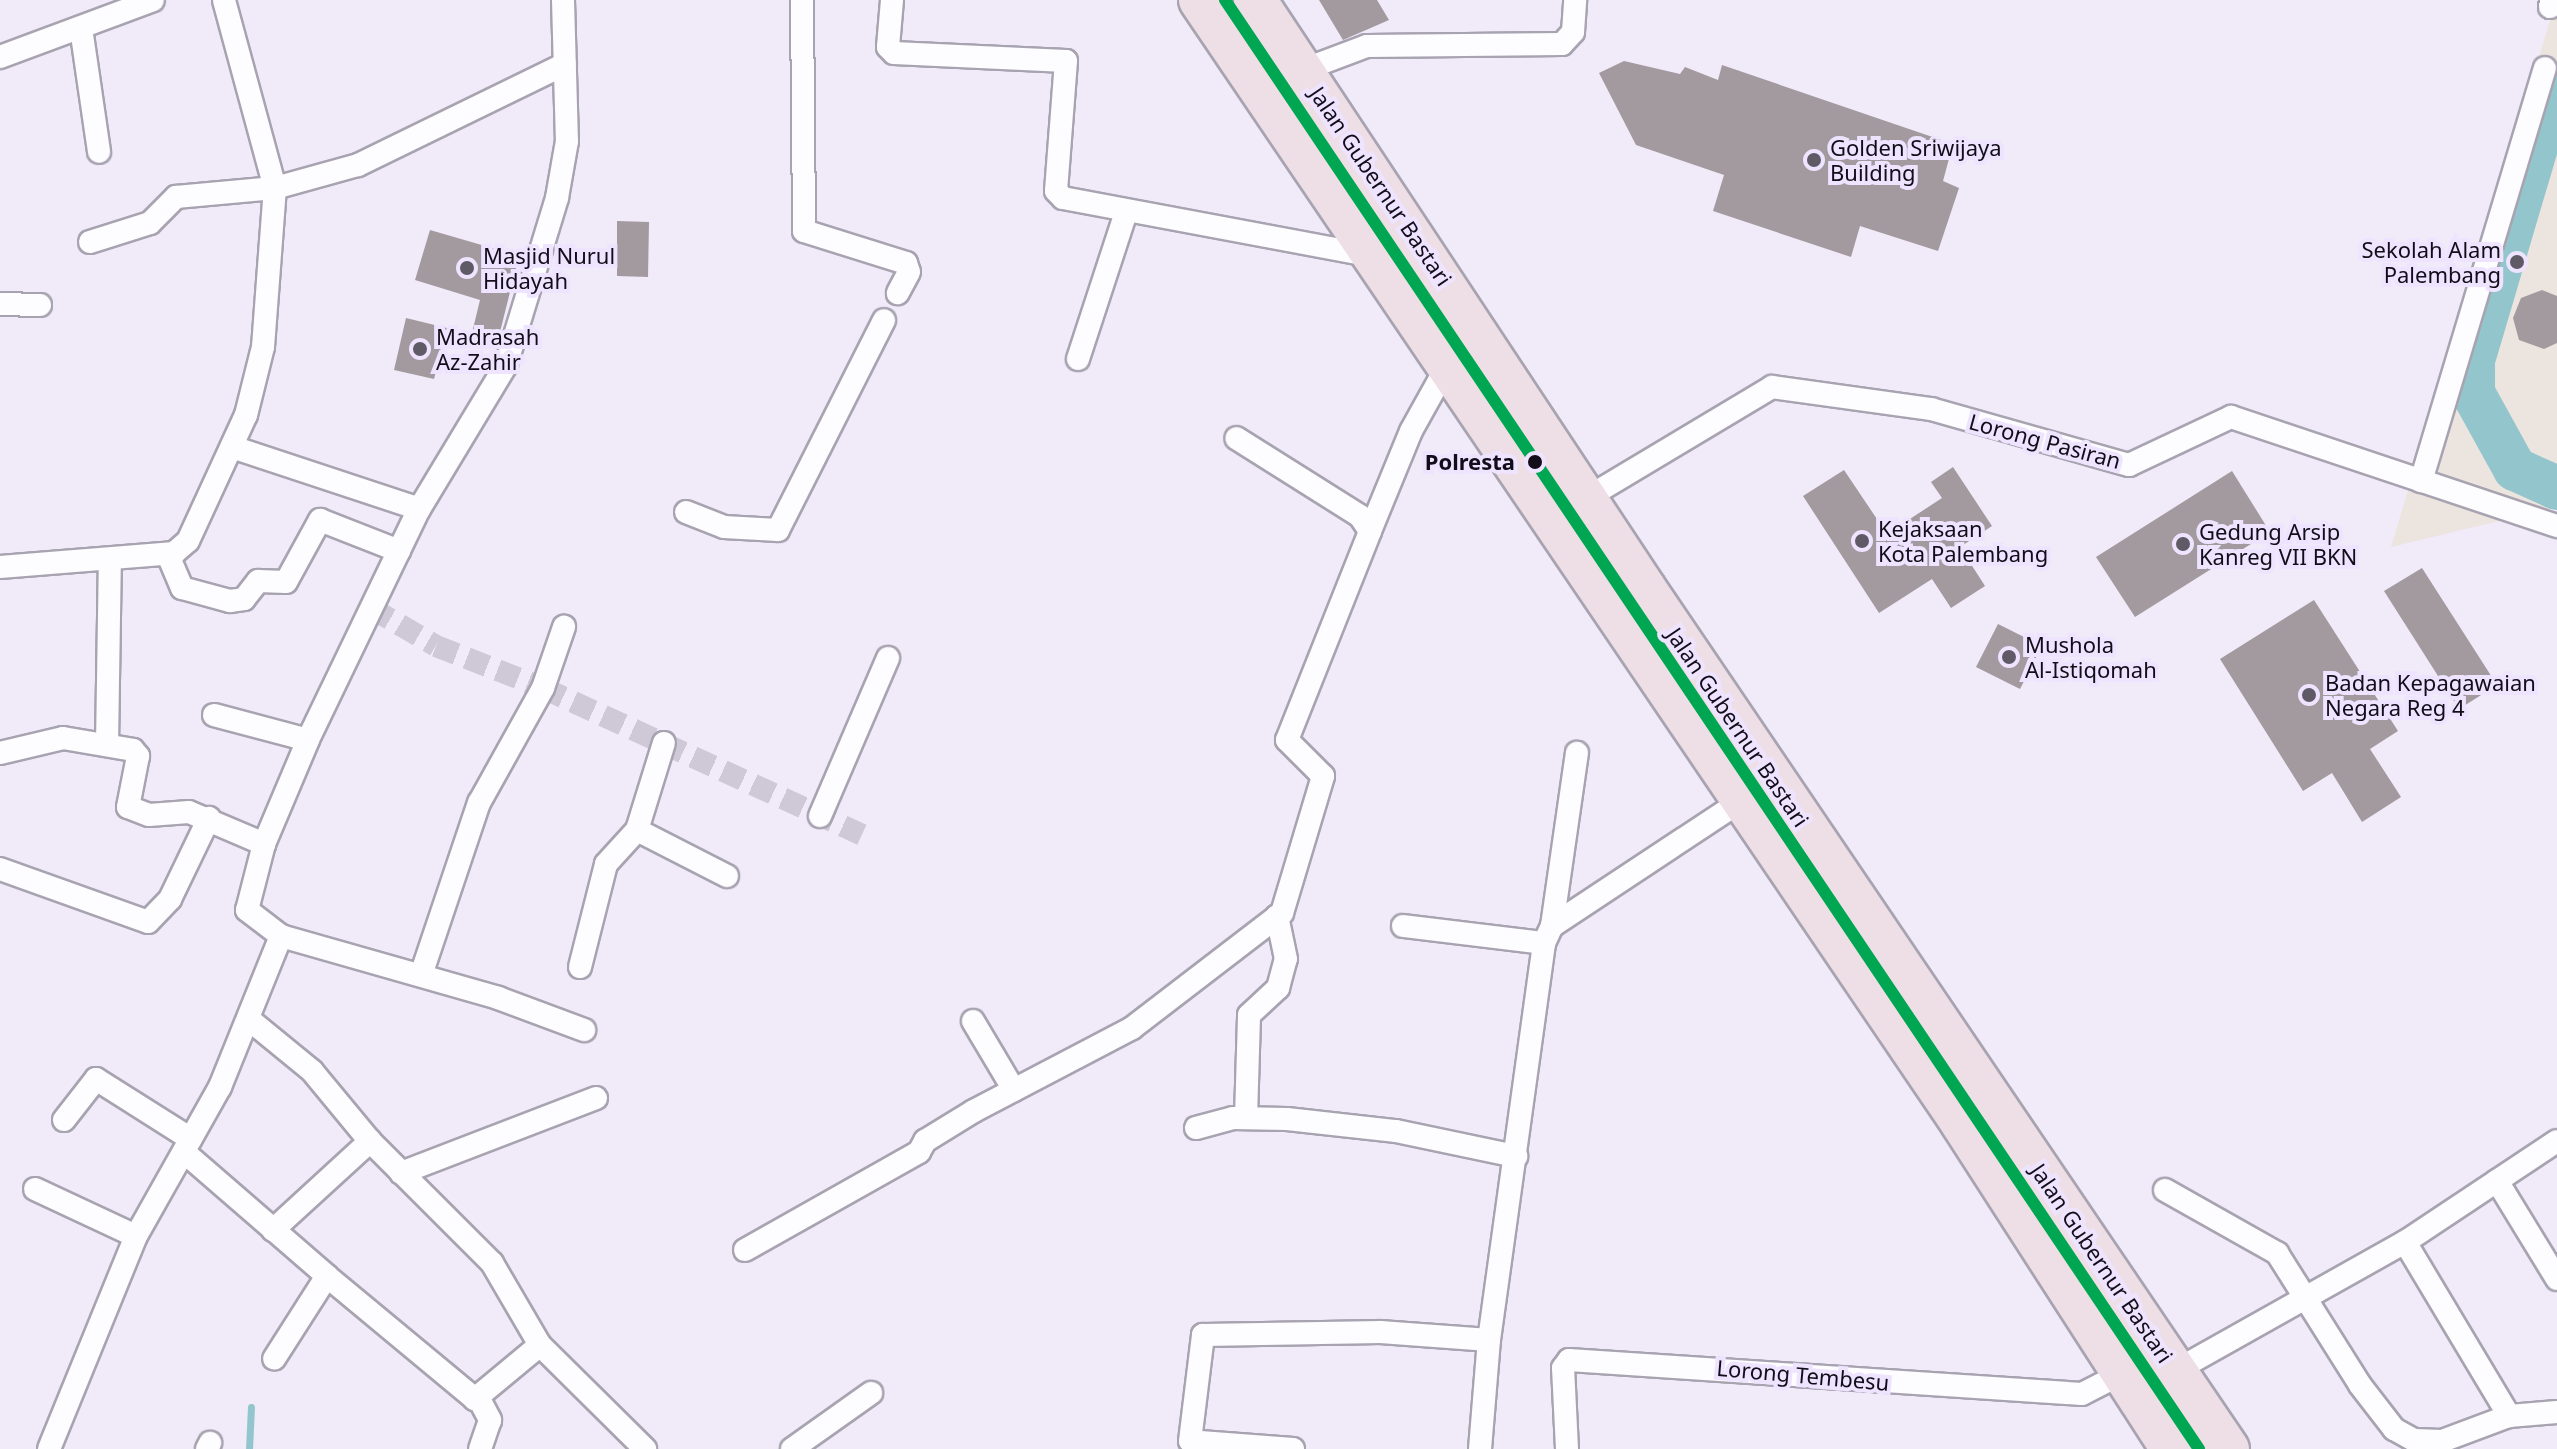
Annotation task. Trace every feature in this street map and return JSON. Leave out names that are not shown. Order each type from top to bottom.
[{"type":"highway","name":"Jalan Gubernur Bastari","points":[[1200,0],[1369,255],[1744,799],[2175,1371],[2228,1449]]},
{"type":"highway","name":"Jalan Gubernur Bastari","points":[[1265,2],[1303,70],[1585,499],[1978,1113],[2123,1373],[2172,1449]]},
{"type":"highway","points":[[1305,159],[1346,133]]},
{"type":"street","points":[[0,57],[153,0]]},
{"type":"street","points":[[0,567],[168,555],[188,541],[232,447],[263,347],[275,188],[224,0]]},
{"type":"street","points":[[563,0],[567,141],[557,198],[506,365],[419,509],[308,740],[264,844],[247,910],[281,936],[421,975],[584,1030]]},
{"type":"street","points":[[802,0],[804,231],[906,263],[909,272],[898,293]]},
{"type":"street","points":[[892,0],[888,47],[894,53],[1066,61],[1056,191],[1063,198],[1369,255]]},
{"type":"street","points":[[1303,70],[1367,46],[1562,44],[1573,32],[1575,0]]},
{"type":"street","points":[[81,28],[99,152]]},
{"type":"street","points":[[90,242],[150,223],[176,197],[275,188],[358,165],[565,64]]},
{"type":"street","points":[[2421,481],[2545,68]]},
{"type":"street","points":[[1078,359],[1126,212]]},
{"type":"street","points":[[0,304],[40,305]]},
{"type":"street","points":[[686,512],[724,527],[778,530],[884,320]]},
{"type":"street","points":[[1246,1118],[1249,1015],[1278,988],[1286,959],[1277,916],[1323,776],[1287,740],[1411,431],[1446,368]]},
{"type":"street","name":"Lorong Pasiran","points":[[1585,499],[1772,387],[1931,409],[2129,465],[2231,417],[2557,526]]},
{"type":"street","points":[[1236,438],[1360,516],[1370,531]]},
{"type":"street","points":[[232,447],[419,509]]},
{"type":"street","points":[[168,555],[182,588],[230,601],[244,599],[258,581],[286,582],[320,520],[399,551]]},
{"type":"street","points":[[107,744],[110,560]]},
{"type":"street","points":[[421,975],[479,803],[543,688],[564,627]]},
{"type":"street","points":[[820,816],[888,658]]},
{"type":"street","points":[[214,715],[308,740]]},
{"type":"street","points":[[0,753],[47,739],[107,744],[138,756],[128,807],[149,815],[178,809],[209,818],[264,844]]},
{"type":"street","points":[[580,967],[606,864],[637,830],[664,743]]},
{"type":"street","points":[[1480,1449],[1489,1340],[1577,753]]},
{"type":"street","points":[[1403,926],[1548,934],[1744,799]]},
{"type":"street","points":[[0,869],[148,922],[170,899],[209,818]]},
{"type":"street","points":[[637,830],[727,876]]},
{"type":"street","points":[[745,1250],[1014,1090],[1132,1028],[1277,916]]},
{"type":"street","points":[[49,1449],[136,1236],[187,1146],[251,1021],[281,936]]},
{"type":"street","points":[[251,1021],[312,1071],[370,1141],[504,1276],[540,1345],[645,1449]]},
{"type":"street","points":[[973,1021],[1014,1090]]},
{"type":"street","points":[[64,1120],[96,1079],[187,1146],[273,1230],[479,1399],[490,1420],[480,1449]]},
{"type":"street","points":[[401,1173],[596,1098]]},
{"type":"street","points":[[1196,1128],[1246,1118],[1396,1131],[1516,1156]]},
{"type":"street","points":[[273,1230],[370,1141]]},
{"type":"street","points":[[2175,1371],[2308,1300],[2405,1242],[2557,1141]]},
{"type":"street","points":[[2497,1181],[2557,1279]]},
{"type":"street","points":[[35,1189],[136,1236]]},
{"type":"street","points":[[2165,1190],[2265,1244],[2287,1265],[2394,1429],[2414,1440],[2442,1441],[2509,1416],[2557,1412]]},
{"type":"street","points":[[2405,1242],[2509,1416]]},
{"type":"street","points":[[274,1359],[327,1276]]},
{"type":"street","points":[[1293,1449],[1206,1445],[1189,1437],[1200,1339],[1206,1334],[1381,1332],[1489,1340]]},
{"type":"street","points":[[479,1399],[540,1345]]},
{"type":"street","name":"Lorong Tembesu","points":[[1567,1449],[1563,1368],[1569,1360],[2082,1394],[2123,1373]]},
{"type":"street","points":[[792,1449],[871,1393]]},
{"type":"shaded area","name":"Sekolah Alam Palembang","points":[[2551,17],[2557,17],[2557,507],[2391,547]]},
{"type":"building","points":[[1319,0],[1377,0],[1389,20],[1343,40]]},
{"type":"building","name":"Golden Sriwijaya Building","points":[[1624,61],[1680,74],[1685,67],[1718,80],[1722,65],[1953,144],[1943,181],[1959,188],[1938,251],[1860,226],[1851,257],[1713,211],[1724,175],[1636,145],[1599,73]]},
{"type":"building","points":[[617,221],[649,222],[648,277],[617,276]]},
{"type":"building","name":"Masjid Nurul Hidayah","points":[[430,230],[519,256],[496,348],[470,341],[480,300],[415,280]]},
{"type":"building","points":[[2542,290],[2557,296],[2557,343],[2544,349],[2519,340],[2513,318],[2521,298]]},
{"type":"building","name":"Madrasah Az-Zahir","points":[[406,318],[447,328],[434,379],[394,370]]},
{"type":"building","points":[[1953,467],[1992,526],[1960,547],[1985,586],[1951,608],[1932,579],[1879,613],[1803,496],[1844,470],[1887,534],[1942,498],[1931,482]]},
{"type":"building","name":"Gedung Arsip Kanreg VII BKN","points":[[2232,471],[2270,532],[2135,617],[2096,557]]},
{"type":"building","name":"Badan Kepagawaian Negara Reg 4","points":[[2422,568],[2497,685],[2459,709],[2384,591]]},
{"type":"building","name":"Badan Kepagawaian Negara Reg 4","points":[[2314,600],[2398,731],[2370,749],[2401,797],[2362,822],[2332,773],[2303,791],[2220,659]]},
{"type":"building","name":"Mushola Al-Istiqomah","points":[[1998,624],[2042,646],[2020,689],[1976,667]]},
{"type":"waterway","points":[[2557,98],[2551,97],[2473,360],[2473,393],[2515,469],[2557,488]]},
{"type":"waterway","points":[[249,1449],[251,1407]]},
{"type":"tunnel","points":[[371,608],[436,646],[543,688],[862,835]]},
{"type":"transit line","points":[[1225,0],[2199,1449]]},
{"type":"place","name":"Golden Sriwijaya Building","points":[[1814,160]]},
{"type":"place","name":"Sekolah Alam Palembang","points":[[2517,262]]},
{"type":"place","name":"Masjid Nurul Hidayah","points":[[467,268]]},
{"type":"place","name":"Madrasah Az-Zahir","points":[[420,349]]},
{"type":"place","name":"Polresta","points":[[1535,462]]},
{"type":"place","name":"Kejaksaan Kota Palembang","points":[[1862,541]]},
{"type":"place","name":"Gedung Arsip Kanreg VII BKN","points":[[2183,544]]},
{"type":"place","name":"Mushola Al-Istiqomah","points":[[2009,657]]},
{"type":"place","name":"Badan Kepagawaian Negara Reg 4","points":[[2309,695]]}]
